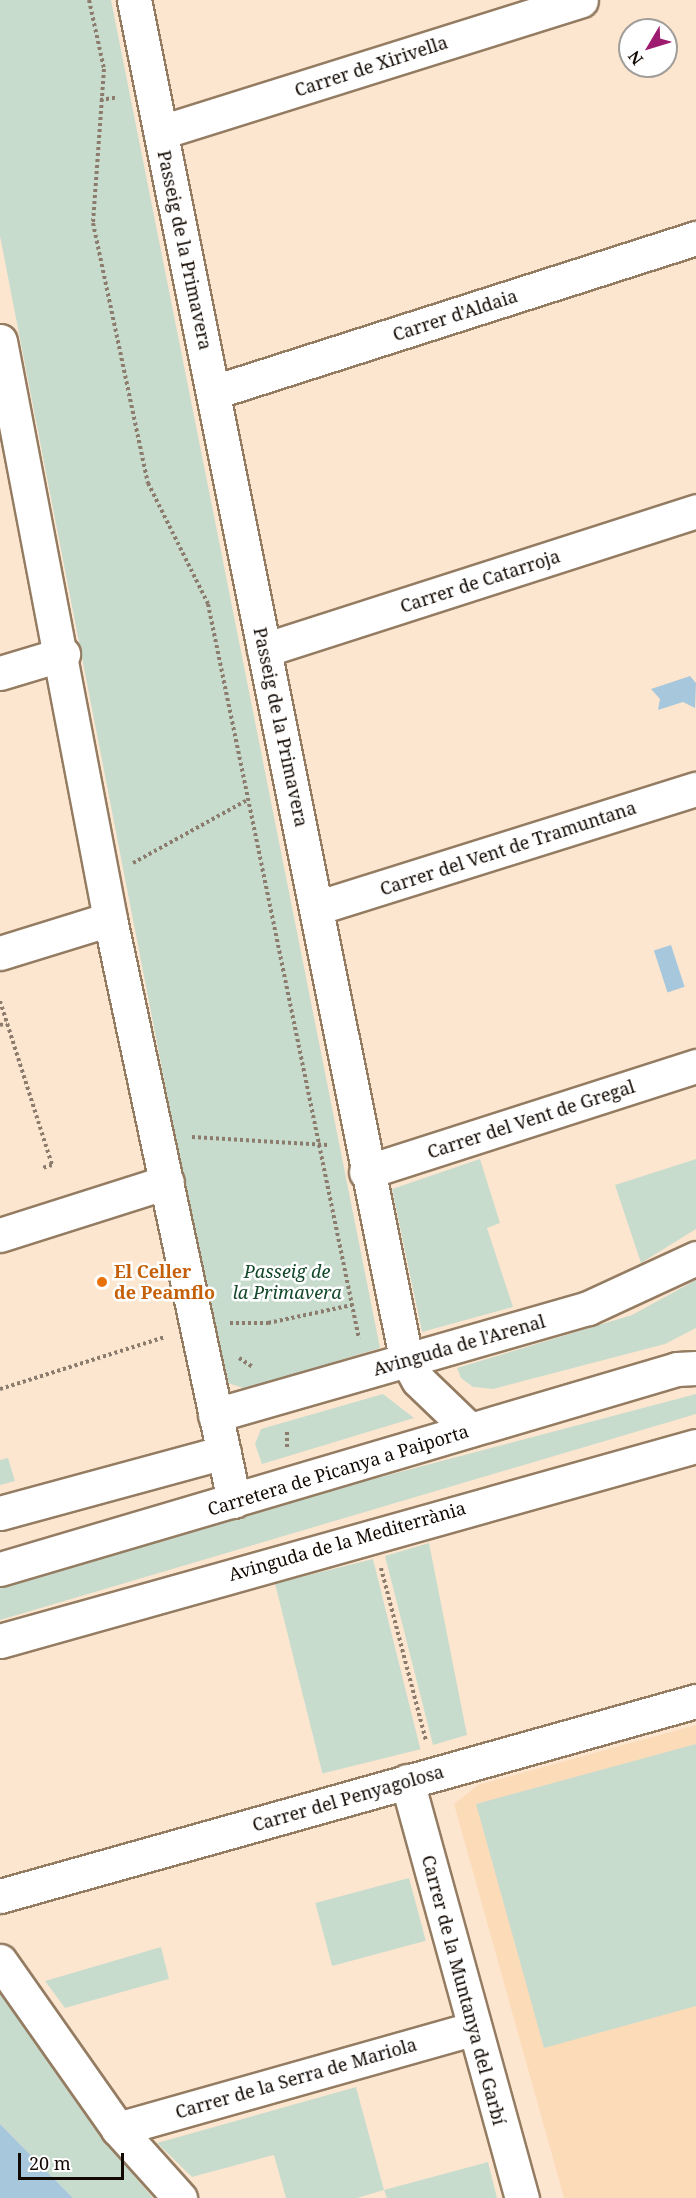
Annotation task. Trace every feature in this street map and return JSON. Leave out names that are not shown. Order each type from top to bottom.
[{"type":"street","name":"Passeig de la Primavera","points":[[134,0],[264,650],[319,907],[366,1172],[406,1359],[418,1380],[470,1430]]},
{"type":"street","name":"Carrer de Xirivella","points":[[161,132],[581,0]]},
{"type":"street","name":"Carrer d'Aldaia","points":[[214,392],[696,238]]},
{"type":"street","points":[[0,342],[5,392],[63,654],[110,919],[234,1501]]},
{"type":"street","name":"Carrer de Catarroja","points":[[264,650],[696,511]]},
{"type":"street","points":[[0,673],[63,654]]},
{"type":"street","name":"Carrer del Vent de Tramuntana","points":[[319,907],[696,789]]},
{"type":"street","points":[[0,953],[110,919]]},
{"type":"street","name":"Carrer del Vent de Gregal","points":[[366,1172],[696,1066]]},
{"type":"street","points":[[0,1235],[167,1182]]},
{"type":"street","name":"Avinguda de l'Arenal","points":[[216,1415],[588,1308],[696,1258]]},
{"type":"street","name":"Carretera de Picanya a Paiporta","points":[[0,1569],[690,1364]]},
{"type":"street","name":"Avinguda de la Mediterrània","points":[[0,1641],[696,1446]]},
{"type":"street","points":[[0,1513],[224,1452]]},
{"type":"street","name":"Carrer del Penyagolosa","points":[[0,1896],[696,1701]]},
{"type":"street","name":"Carrer de la Muntanya del Garbí","points":[[407,1781],[522,2198]]},
{"type":"street","points":[[0,1961],[118,2129],[180,2198]]},
{"type":"street","name":"Carrer de la Serra de Mariola","points":[[118,2129],[474,2028]]},
{"type":"path","points":[[89,0],[104,69],[93,223],[148,483],[208,604],[318,1148],[361,1345]]},
{"type":"path","points":[[124,867],[247,800]]},
{"type":"path","points":[[0,1001],[52,1165],[42,1168]]},
{"type":"path","points":[[0,1025],[7,1023]]},
{"type":"path","points":[[189,1136],[318,1148]]},
{"type":"path","points":[[222,1324],[268,1323],[352,1305]]},
{"type":"path","points":[[0,1389],[163,1337]]},
{"type":"path","points":[[227,1356],[243,1359],[263,1375]]},
{"type":"path","points":[[283,1418],[290,1438],[285,1451]]},
{"type":"path","points":[[378,1557],[427,1746]]},
{"type":"shaded area","points":[[696,1725],[696,2198],[564,2198],[454,1804],[478,1785]]},
{"type":"green space","name":"Passeig de la Primavera","points":[[0,0],[111,0],[380,1348],[246,1389],[228,1383],[221,1372],[0,236]]},
{"type":"green space","points":[[480,1159],[500,1223],[487,1228],[513,1307],[422,1332],[392,1189]]},
{"type":"green space","points":[[696,1159],[696,1229],[641,1263],[615,1185]]},
{"type":"green space","points":[[696,1280],[696,1328],[665,1344],[493,1389],[473,1387],[461,1378],[457,1368],[632,1315]]},
{"type":"green space","points":[[383,1394],[414,1418],[262,1464],[255,1444],[261,1429]]},
{"type":"green space","points":[[696,1394],[696,1414],[0,1620],[0,1587],[297,1499]]},
{"type":"green space","points":[[8,1458],[15,1481],[0,1485],[0,1460]]},
{"type":"green space","points":[[429,1543],[467,1735],[433,1745],[385,1556]]},
{"type":"green space","points":[[373,1559],[420,1749],[322,1774],[275,1583]]},
{"type":"green space","points":[[696,1744],[696,2006],[544,2048],[476,1804]]},
{"type":"green space","points":[[409,1878],[426,1941],[332,1966],[315,1903]]},
{"type":"green space","points":[[161,1947],[169,1979],[65,2008],[45,1981]]},
{"type":"green space","points":[[0,1988],[113,2151],[153,2198],[73,2198],[0,2124]]},
{"type":"green space","points":[[356,2087],[384,2190],[357,2198],[286,2198],[274,2155],[192,2177],[157,2143]]},
{"type":"green space","points":[[488,2162],[497,2198],[387,2198],[384,2190]]},
{"type":"water","points":[[690,676],[696,683],[695,708],[683,702],[658,710],[660,699],[651,689]]},
{"type":"water","points":[[671,945],[685,987],[667,992],[654,951]]},
{"type":"water","points":[[0,2124],[73,2198],[0,2198]]},
{"type":"place","name":"El Celler de Peamflo","points":[[102,1282]]}]
